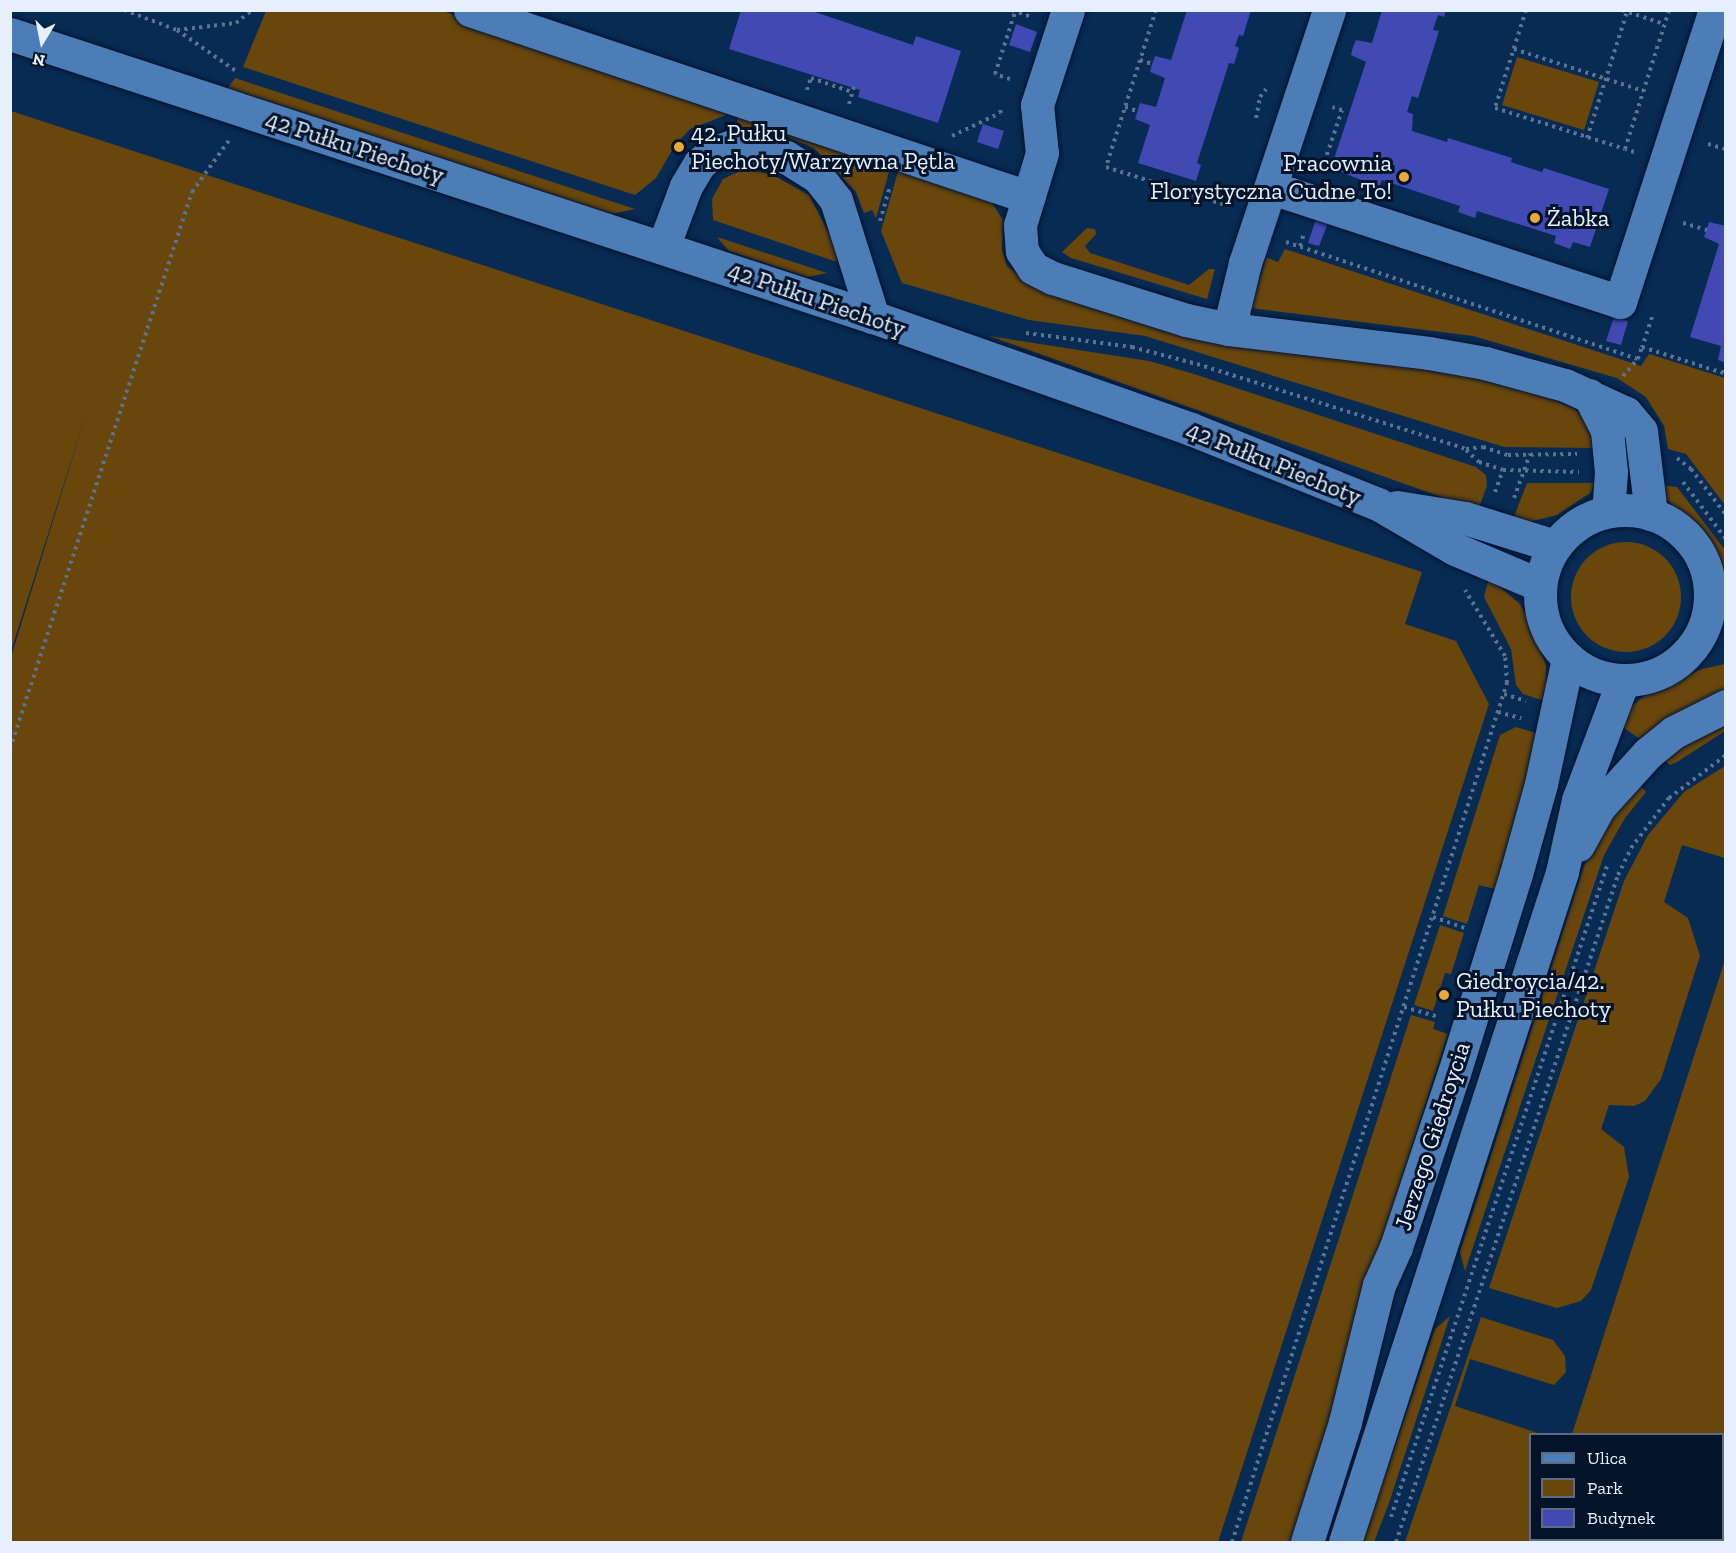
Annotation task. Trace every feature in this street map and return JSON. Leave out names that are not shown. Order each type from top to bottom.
[{"type":"street","points":[[471,10],[900,152],[1000,190],[1028,197]]},
{"type":"street","points":[[1229,329],[1248,232],[1272,188],[1329,10]]},
{"type":"street","points":[[1272,188],[1620,302],[1715,10]]},
{"type":"street","points":[[1054,15],[1037,105],[1042,153],[1020,225],[1022,251],[1033,268],[1053,278],[1229,329],[1485,363],[1589,395],[1626,413],[1641,431],[1651,514]]},
{"type":"street","name":"42 Pułku Piechoty","points":[[10,34],[873,317],[1191,429],[1377,504],[1455,549],[1540,585]]},
{"type":"street","points":[[663,247],[686,186],[699,164],[712,153],[732,146],[786,157],[818,177],[836,200],[873,317]]},
{"type":"street","points":[[1589,395],[1608,430],[1611,472],[1608,511]]},
{"type":"street","name":"42 Pułku Piechoty","points":[[1377,504],[1465,518],[1555,546]]},
{"type":"street","points":[[1608,511],[1651,514],[1677,527],[1695,545],[1704,562],[1719,598],[1712,644],[1650,677],[1623,681],[1600,677],[1568,658],[1544,625],[1540,585],[1555,546],[1578,524],[1608,511]]},
{"type":"street","name":"Jerzego Giedroycia","points":[[1308,1542],[1345,1422],[1379,1285],[1396,1247],[1443,1106],[1516,873],[1541,784],[1568,658]]},
{"type":"street","name":"Jerzego Giedroycia","points":[[1345,1542],[1562,872],[1578,800],[1623,681]]},
{"type":"street","points":[[1562,872],[1599,807],[1648,753],[1674,732],[1725,706]]},
{"type":"path","points":[[124,10],[177,30],[237,72]]},
{"type":"path","points":[[177,30],[236,23],[252,10]]},
{"type":"path","points":[[1156,10],[1106,167],[1248,232],[1638,359]]},
{"type":"path","points":[[1526,10],[1495,108],[1665,162]]},
{"type":"path","points":[[1625,149],[1669,10]]},
{"type":"path","points":[[1009,87],[1011,79],[995,74],[1016,11],[1054,15]]},
{"type":"path","points":[[1587,138],[1624,11],[1664,24]]},
{"type":"path","points":[[1514,49],[1643,91]]},
{"type":"path","points":[[1140,60],[1152,64]]},
{"type":"path","points":[[814,79],[853,90],[851,98]]},
{"type":"path","points":[[947,138],[1000,113],[1003,104]]},
{"type":"path","points":[[1125,107],[1137,111]]},
{"type":"path","points":[[1319,177],[1342,110],[1338,108]]},
{"type":"path","points":[[10,749],[192,192],[249,112]]},
{"type":"path","points":[[1704,155],[1711,133]]},
{"type":"path","points":[[1708,144],[1725,149]]},
{"type":"path","points":[[877,231],[900,152]]},
{"type":"path","points":[[1680,233],[1687,212]]},
{"type":"path","points":[[1683,223],[1707,230]]},
{"type":"path","points":[[1619,384],[1638,359],[1656,306]]},
{"type":"path","points":[[1019,332],[1132,347],[1186,361],[1466,449],[1483,447],[1508,455],[1587,453]]},
{"type":"path","points":[[1642,347],[1724,374],[1725,365]]},
{"type":"path","points":[[1466,449],[1479,462],[1503,470],[1587,472]]},
{"type":"path","points":[[1509,510],[1530,454]]},
{"type":"path","points":[[1671,456],[1691,470],[1725,514]]},
{"type":"path","points":[[1674,476],[1682,482],[1725,539]]},
{"type":"path","points":[[1232,1542],[1507,683],[1505,656],[1461,584]]},
{"type":"path","points":[[1396,1542],[1618,875],[1631,848],[1669,798],[1725,755]]},
{"type":"path","points":[[1389,1523],[1613,854]]},
{"type":"path","points":[[1433,917],[1472,930]]},
{"type":"green space","points":[[266,11],[442,11],[730,103],[726,115],[690,129],[675,145],[656,178],[635,195],[243,67]]},
{"type":"green space","points":[[1517,57],[1599,82],[1584,130],[1502,105]]},
{"type":"green space","points":[[235,78],[635,209],[611,214],[228,88]]},
{"type":"green space","points":[[740,106],[892,161],[876,218],[872,210],[864,213],[856,192],[814,148],[769,130],[736,128]]},
{"type":"green space","points":[[11,111],[1422,572],[1405,624],[1456,641],[1489,704],[1218,1542],[11,1542],[11,657],[87,411],[11,651]]},
{"type":"green space","points":[[900,165],[990,200],[1003,220],[1002,250],[1007,266],[1029,284],[1143,322],[1454,371],[1535,392],[1575,409],[1586,421],[1599,448],[1504,447],[1145,336],[1029,320],[902,283],[881,231]]},
{"type":"green space","points":[[745,169],[771,174],[809,195],[838,251],[837,262],[713,220],[712,199],[723,179]]},
{"type":"green space","points":[[1087,228],[1095,229],[1096,234],[1085,246],[1090,253],[1189,285],[1209,269],[1215,269],[1207,299],[1071,258],[1062,252]]},
{"type":"green space","points":[[717,237],[827,273],[807,277],[729,251]]},
{"type":"green space","points":[[1285,249],[1641,366],[1649,354],[1725,378],[1725,505],[1686,454],[1668,449],[1664,426],[1646,397],[1617,378],[1473,336],[1251,308],[1266,257],[1278,262]]},
{"type":"green space","points":[[989,336],[1149,361],[1194,374],[1476,467],[1486,475],[1487,486],[1478,510]]},
{"type":"green space","points":[[1527,483],[1596,483],[1590,493],[1557,515],[1525,523],[1512,522]]},
{"type":"green space","points":[[1660,485],[1677,487],[1725,550],[1725,570],[1693,525],[1666,499]]},
{"type":"green space","points":[[1626,542],[1647,546],[1665,558],[1677,576],[1681,597],[1677,618],[1665,636],[1647,648],[1626,652],[1605,648],[1587,636],[1575,618],[1571,597],[1575,576],[1587,558],[1605,546]]},
{"type":"green space","points":[[1489,578],[1520,604],[1529,621],[1546,666],[1547,702],[1523,694],[1516,685],[1511,649],[1484,597]]},
{"type":"green space","points":[[1725,664],[1725,695],[1644,742],[1617,723],[1626,710],[1647,694],[1702,669]]},
{"type":"green space","points":[[1725,719],[1725,731],[1677,762],[1670,765],[1661,758]]},
{"type":"green space","points":[[1516,727],[1539,734],[1495,889],[1479,885],[1467,924],[1443,916],[1500,735]]},
{"type":"green space","points":[[1725,766],[1725,858],[1682,845],[1664,902],[1688,918],[1700,956],[1661,1079],[1645,1101],[1634,1106],[1609,1105],[1601,1129],[1624,1147],[1629,1177],[1591,1290],[1581,1301],[1557,1308],[1489,1288],[1624,881],[1648,835],[1684,792]]},
{"type":"green space","points":[[1636,781],[1646,792],[1625,818],[1604,855],[1465,1271],[1460,1252],[1583,869],[1596,838]]},
{"type":"green space","points":[[1440,925],[1464,933],[1451,974],[1445,973],[1433,1011],[1414,1005]]},
{"type":"green space","points":[[1725,960],[1725,1542],[1405,1542],[1481,1317],[1553,1340],[1565,1356],[1566,1372],[1554,1385],[1470,1359],[1455,1406],[1538,1433],[1529,1433],[1529,1541],[1724,1541],[1724,1433],[1572,1433]]},
{"type":"green space","points":[[1411,1015],[1435,1022],[1433,1029],[1448,1034],[1367,1286],[1298,1542],[1241,1542]]},
{"type":"green space","points":[[1450,1316],[1374,1542],[1362,1542],[1435,1329]]},
{"type":"building","points":[[741,10],[809,10],[913,45],[916,36],[961,51],[938,123],[858,97],[860,90],[729,49]]},
{"type":"building","points":[[1187,10],[1251,10],[1243,36],[1239,35],[1235,46],[1239,48],[1234,64],[1229,63],[1197,163],[1201,165],[1196,181],[1138,163],[1150,125],[1135,119],[1140,103],[1156,107],[1165,78],[1150,72],[1152,64],[1155,56],[1171,60]]},
{"type":"building","points":[[1382,10],[1446,10],[1444,17],[1438,15],[1433,30],[1439,31],[1418,98],[1412,96],[1407,112],[1413,114],[1412,131],[1447,142],[1448,138],[1512,158],[1511,162],[1526,167],[1542,172],[1544,168],[1609,189],[1590,247],[1573,242],[1570,249],[1554,243],[1556,236],[1477,211],[1475,218],[1458,212],[1460,206],[1382,180],[1379,187],[1331,168],[1366,62],[1351,55],[1353,47],[1356,40],[1372,43]]},
{"type":"building","points":[[1016,24],[1037,32],[1030,52],[1009,45]]},
{"type":"building","points":[[983,124],[1004,131],[998,149],[977,142]]},
{"type":"building","points":[[1316,219],[1328,223],[1319,246],[1308,243]]},
{"type":"building","points":[[1709,222],[1726,226],[1726,363],[1718,360],[1721,346],[1690,337],[1719,244],[1704,237]]},
{"type":"building","points":[[1614,317],[1628,321],[1621,345],[1606,341]]},
{"type":"place","name":"42. Pułku Piechoty/Warzywna Pętla","points":[[679,147]]},
{"type":"place","name":"Pracownia Florystyczna Cudne To!","points":[[1404,177]]},
{"type":"place","name":"Żabka","points":[[1535,218]]},
{"type":"place","name":"Giedroycia/42. Pułku Piechoty","points":[[1444,995]]}]
